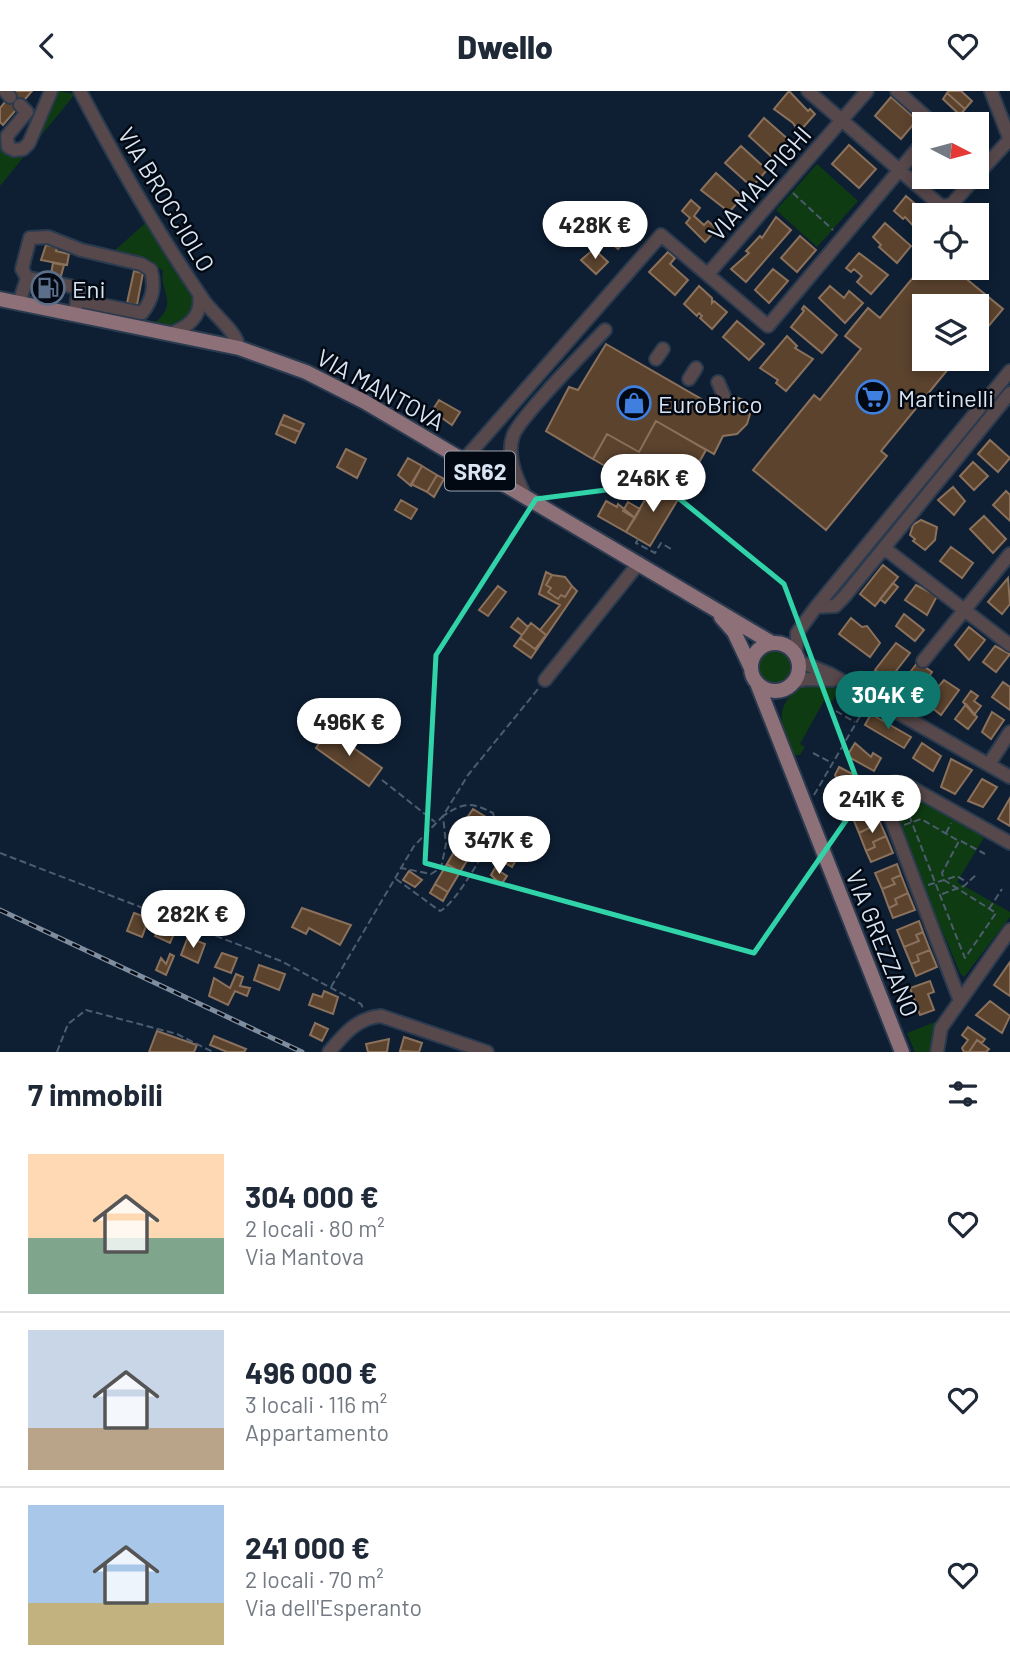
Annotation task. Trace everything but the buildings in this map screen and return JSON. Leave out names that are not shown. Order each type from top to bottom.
[{"type":"main road","name":"SR62","points":[[0,299],[239,348]]},
{"type":"main road","name":"VIA MANTOVA","points":[[239,348],[306,372],[365,402],[774,643]]},
{"type":"main road","name":"VIA MANTOVA","points":[[714,608],[734,632],[751,668]]},
{"type":"main road","points":[[774,643],[789,647],[797,658],[799,669],[789,686],[771,691],[757,683],[751,668],[755,654],[774,643]]},
{"type":"main road","name":"VIA GREZZANO","points":[[757,683],[902,1052]]},
{"type":"main road","name":"VIA GREZZANO","points":[[776,733],[776,710],[789,686]]},
{"type":"street","points":[[11,98],[27,111],[3,136],[11,149],[19,150],[26,146],[33,136],[51,91]]},
{"type":"street","name":"VIA BROCCIOLO","points":[[80,91],[198,291],[236,339],[239,348]]},
{"type":"street","name":"VIA MALPIGHI","points":[[808,91],[912,180]]},
{"type":"street","name":"VIA MALPIGHI","points":[[708,274],[867,91]]},
{"type":"street","points":[[897,91],[921,112]]},
{"type":"street","points":[[989,162],[1010,140],[991,91]]},
{"type":"street","points":[[463,461],[662,235],[768,326],[912,156]]},
{"type":"street","name":"VIA MALPIGHI","points":[[924,189],[947,208],[964,189]]},
{"type":"street","points":[[19,303],[27,278],[22,269],[30,238],[48,237],[81,250],[141,264],[151,270],[154,283],[150,303],[142,313],[77,300]]},
{"type":"street","points":[[27,278],[79,288],[75,315]]},
{"type":"street","name":"VIA BROCCIOLO","points":[[169,334],[192,322],[200,303],[198,291]]},
{"type":"street","points":[[526,498],[517,480],[511,454],[515,429],[605,330]]},
{"type":"street","points":[[774,643],[786,641],[797,633],[1010,371]]},
{"type":"street","points":[[718,382],[724,396]]},
{"type":"street","points":[[816,607],[835,606],[1010,393]]},
{"type":"street","points":[[884,548],[1010,645]]},
{"type":"street","points":[[923,660],[1010,554]]},
{"type":"street","points":[[545,680],[639,563]]},
{"type":"street","points":[[797,633],[797,658],[1010,777]]},
{"type":"street","points":[[789,686],[818,678],[840,681]]},
{"type":"street","points":[[989,764],[1010,732]]},
{"type":"street","points":[[960,1001],[882,795],[895,782],[913,788],[1010,843]]},
{"type":"street","points":[[937,1052],[941,1028],[1009,934]]},
{"type":"street","points":[[330,1052],[345,1032],[367,1017],[381,1016],[487,1052]]},
{"type":"path","points":[[785,185],[842,239]]},
{"type":"path","points":[[638,539],[636,543],[655,553],[661,543],[671,549]]},
{"type":"path","points":[[401,868],[431,874],[441,868],[446,844],[443,816],[468,775],[545,680]]},
{"type":"path","points":[[811,800],[870,698]]},
{"type":"path","points":[[836,711],[856,723]]},
{"type":"path","points":[[813,753],[833,763]]},
{"type":"path","points":[[382,780],[436,822]]},
{"type":"path","points":[[913,788],[904,802],[965,958],[996,913],[944,880],[942,873],[959,841]]},
{"type":"path","points":[[331,987],[414,846],[436,822],[461,804],[477,804],[493,813],[497,828],[480,862],[472,869],[447,907],[440,911],[396,878]]},
{"type":"path","points":[[912,822],[921,819],[985,854]]},
{"type":"path","points":[[0,853],[281,961],[361,1004],[367,1017]]},
{"type":"path","points":[[941,895],[968,883],[977,874]]},
{"type":"path","points":[[917,889],[957,876],[968,883]]},
{"type":"path","points":[[989,909],[1002,889]]},
{"type":"path","points":[[57,1052],[68,1024],[86,1010],[177,1034],[213,1052]]},
{"type":"highlighted area","points":[[660,483],[784,584],[863,796],[754,953],[425,863],[436,655],[536,499]]},
{"type":"green space","points":[[58,91],[75,94],[0,186],[0,145],[15,156]]},
{"type":"green space","points":[[817,164],[858,201],[817,247],[776,210]]},
{"type":"green space","points":[[151,218],[195,291],[193,314],[171,328],[86,311],[87,307],[156,322],[163,315],[167,302],[163,271],[145,257],[113,252]]},
{"type":"green space","points":[[775,649],[787,655],[793,667],[787,679],[775,685],[763,679],[757,667],[763,655]]},
{"type":"green space","points":[[804,685],[839,688],[832,702],[825,699],[800,744],[805,747],[800,755],[794,755],[785,734],[783,708]]},
{"type":"green space","points":[[899,789],[985,836],[957,882],[1010,912],[1010,917],[964,977],[890,807],[892,790]]},
{"type":"green space","points":[[938,1021],[933,1052],[915,1052],[907,1033]]},
{"type":"railway","points":[[0,910],[302,1052]]},
{"type":"place","name":"Eni","points":[[48,288]]},
{"type":"place","name":"Martinelli","points":[[873,397]]},
{"type":"place","name":"EuroBrico","points":[[634,403]]}]
